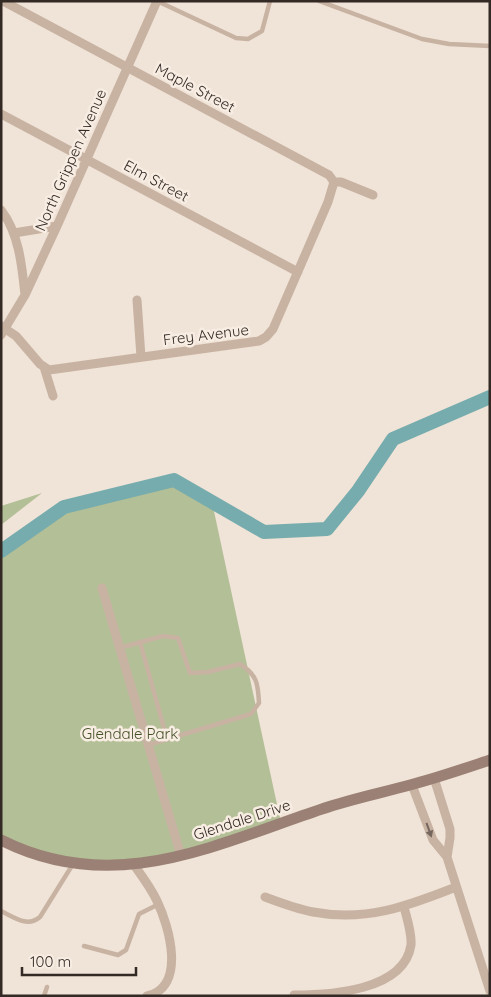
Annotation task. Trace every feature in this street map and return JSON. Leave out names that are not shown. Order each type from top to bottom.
[{"type":"street","name":"Maple Street","points":[[4,1],[329,175],[334,182],[341,182],[373,196]]},
{"type":"street","name":"North Grippen Avenue","points":[[3,330],[25,294],[57,226],[157,1]]},
{"type":"street","name":"Elm Street","points":[[1,114],[298,272]]},
{"type":"street","name":"Frey Avenue","points":[[42,365],[49,370],[55,370],[259,342],[273,329],[328,202],[334,182]]},
{"type":"street","points":[[1,210],[14,233],[22,265],[25,294]]},
{"type":"street","points":[[14,233],[57,226]]},
{"type":"street","points":[[137,300],[141,357]]},
{"type":"street","points":[[3,330],[22,342],[42,365],[54,396]]},
{"type":"street","points":[[102,588],[181,856]]},
{"type":"street","name":"Glendale Drive","points":[[1,840],[41,856],[74,863],[110,866],[157,862],[234,840],[324,808],[412,785],[490,760]]},
{"type":"street","points":[[434,778],[450,829],[448,857],[490,992]]},
{"type":"street","points":[[412,785],[433,840],[448,857]]},
{"type":"street","points":[[134,864],[159,904],[165,919],[172,965],[169,980],[163,993],[147,996]]},
{"type":"street","points":[[265,898],[301,909],[326,914],[366,915],[404,907],[456,887]]},
{"type":"street","points":[[294,995],[341,992],[382,980],[397,971],[407,958],[411,946],[410,931],[404,907]]},
{"type":"lane","points":[[157,1],[236,38],[248,39],[262,31],[270,1]]},
{"type":"lane","points":[[320,1],[422,39],[449,44],[490,46]]},
{"type":"lane","points":[[119,648],[162,636],[178,638],[190,673],[208,672],[240,664],[251,672],[258,685],[259,703],[251,714],[148,745]]},
{"type":"lane","points":[[140,642],[167,739]]},
{"type":"lane","points":[[1,910],[22,921],[30,923],[35,921],[40,917],[74,863]]},
{"type":"lane","points":[[84,946],[118,955],[122,953],[126,950],[139,914],[159,904]]},
{"type":"lane","points":[[44,996],[47,987]]},
{"type":"green space","name":"Glendale Park","points":[[174,480],[212,502],[281,823],[181,856],[73,863],[1,840],[1,551],[64,507]]},
{"type":"green space","points":[[42,493],[1,525],[1,506]]},
{"type":"waterway","points":[[1,551],[64,507],[174,480],[264,532],[327,529],[358,491],[393,439],[490,397]]}]
